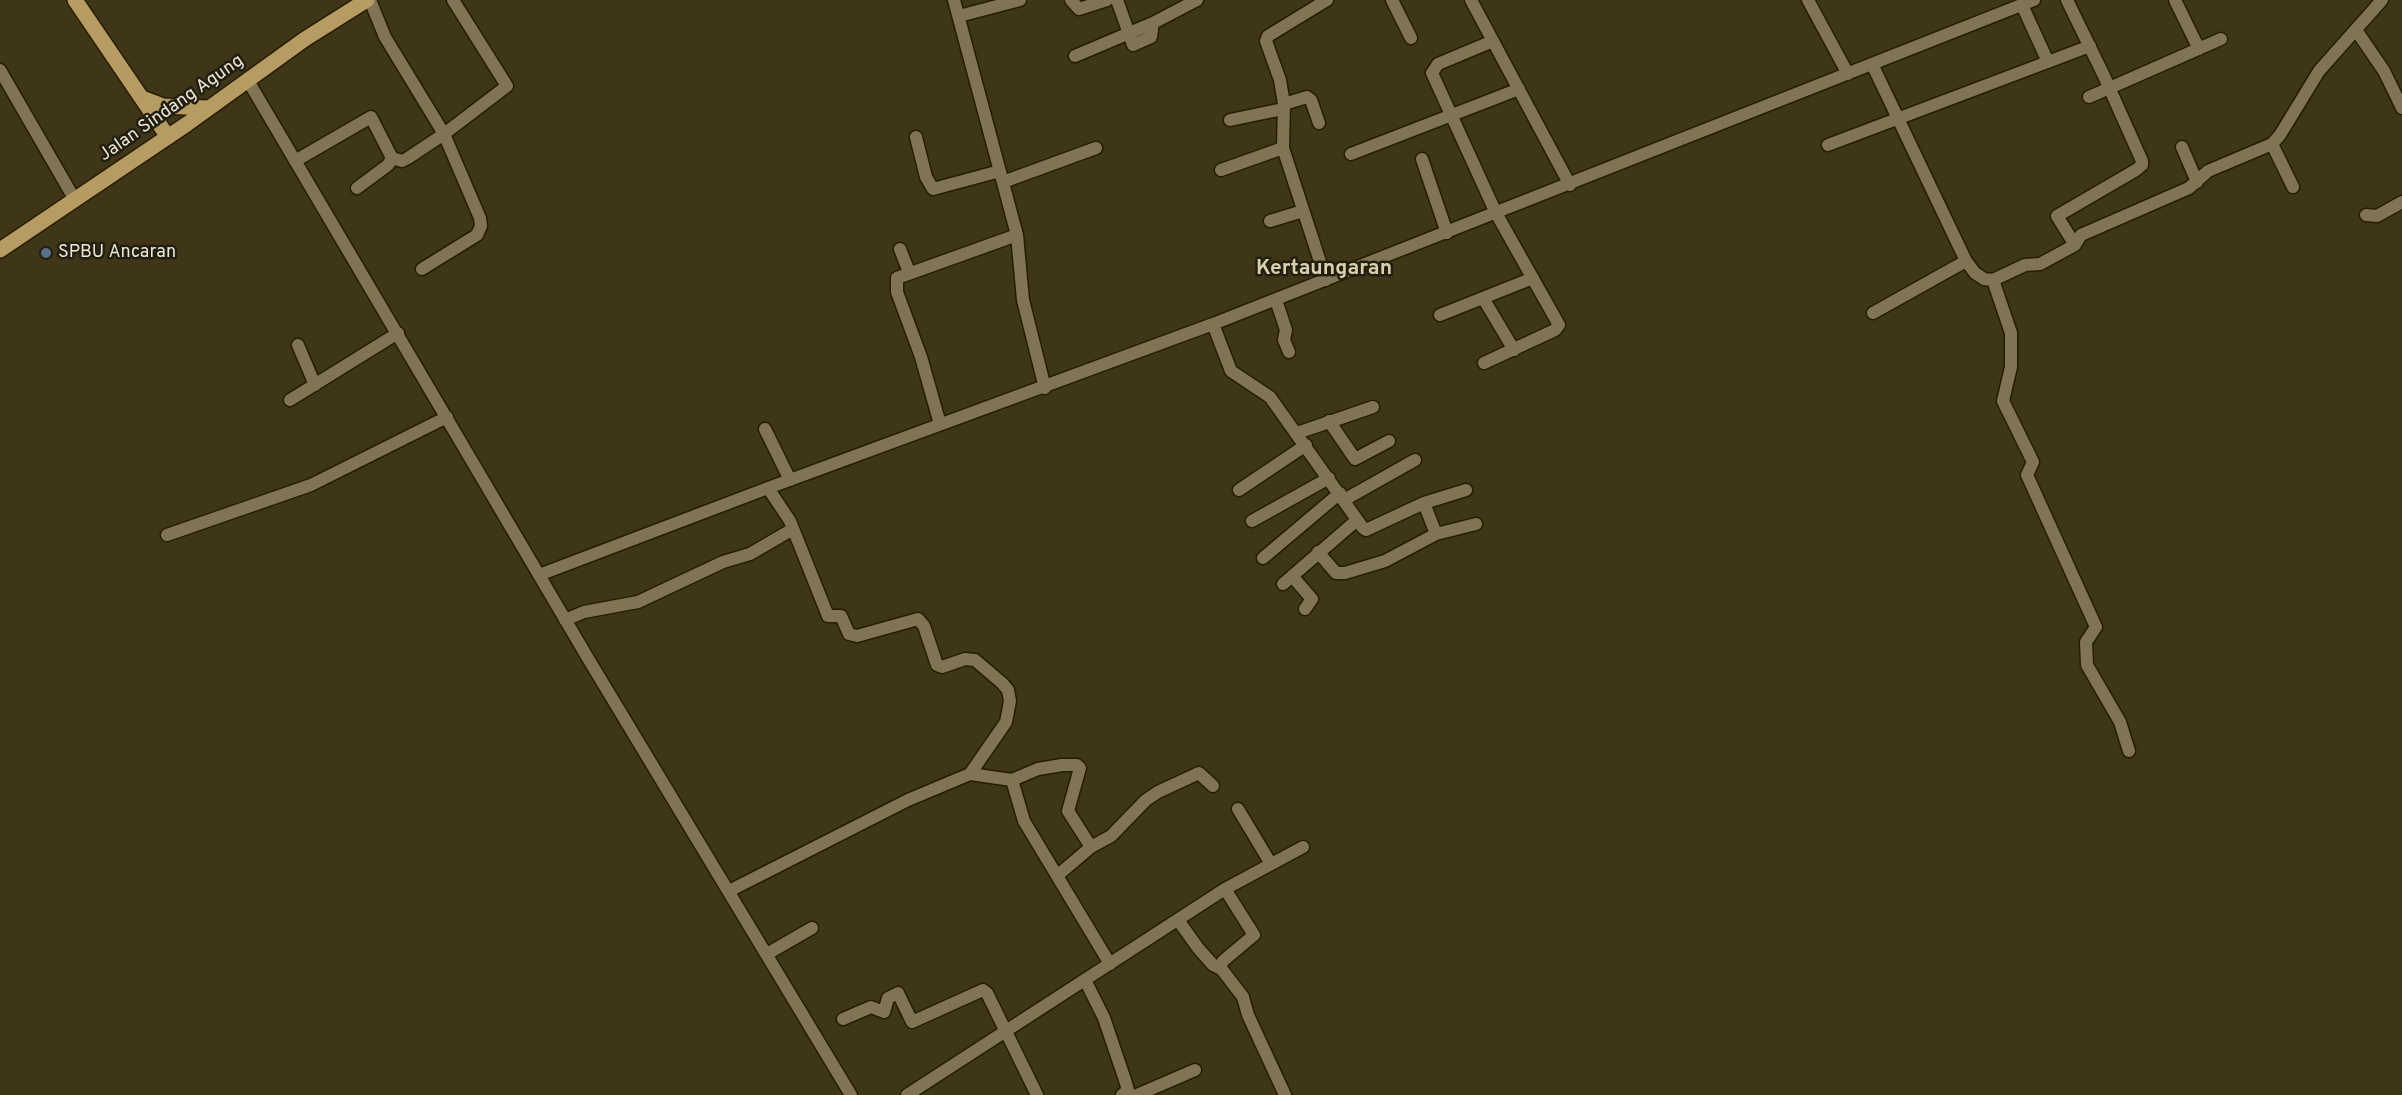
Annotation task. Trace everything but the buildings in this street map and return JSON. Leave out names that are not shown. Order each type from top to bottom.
[{"type":"main road","points":[[75,0],[168,137]]},
{"type":"main road","name":"Jalan Sindang Agung","points":[[0,250],[168,137],[247,79],[369,0]]},
{"type":"main road","points":[[142,98],[163,106],[208,108]]},
{"type":"street","points":[[369,0],[380,28],[444,134],[480,218],[481,226],[477,235],[422,269]]},
{"type":"street","points":[[392,158],[402,161],[408,158],[507,87],[453,0]]},
{"type":"street","points":[[954,0],[1017,235],[1023,300],[1045,388]]},
{"type":"street","points":[[959,16],[1020,0]]},
{"type":"street","points":[[1071,0],[1079,9],[1107,0]]},
{"type":"street","points":[[1117,0],[1132,43]]},
{"type":"street","points":[[1075,56],[1132,43],[1153,23],[1197,0]]},
{"type":"street","points":[[1326,280],[1283,148],[1284,107],[1280,80],[1266,39],[1327,0]]},
{"type":"street","points":[[1392,0],[1411,38]]},
{"type":"street","points":[[1471,0],[1570,185]]},
{"type":"street","points":[[1808,0],[1848,74]]},
{"type":"street","points":[[539,576],[768,488],[1045,388],[1276,300],[2034,0]]},
{"type":"street","points":[[2067,0],[2140,155],[2142,165],[2057,216],[2075,245]]},
{"type":"street","points":[[2175,0],[2199,49]]},
{"type":"street","points":[[1872,64],[1966,261],[1975,273],[1984,279],[1993,280],[2025,266],[2040,264],[2075,245],[2081,235],[2197,182],[2208,171],[2272,144],[2280,135],[2319,71],[2382,0]]},
{"type":"street","points":[[2022,5],[2048,62]]},
{"type":"street","points":[[2356,30],[2384,71],[2402,108]]},
{"type":"street","points":[[2089,97],[2221,39]]},
{"type":"street","points":[[1484,363],[1558,328],[1558,321],[1496,213],[1433,79],[1433,69],[1493,41]]},
{"type":"street","points":[[1828,145],[2090,46]]},
{"type":"street","points":[[0,70],[75,200]]},
{"type":"street","points":[[247,79],[565,621],[851,1095]]},
{"type":"street","points":[[1351,154],[1519,89]]},
{"type":"street","points":[[1230,120],[1284,107],[1307,97],[1311,100],[1318,123]]},
{"type":"street","points":[[295,161],[371,117],[392,153],[392,158],[388,165],[357,188]]},
{"type":"street","points":[[916,137],[926,177],[933,189],[1002,177],[1096,148]]},
{"type":"street","points":[[2272,144],[2292,186]]},
{"type":"street","points":[[2182,147],[2197,182]]},
{"type":"street","points":[[1221,170],[1283,148]]},
{"type":"street","points":[[1422,159],[1447,233]]},
{"type":"street","points":[[2366,215],[2377,216],[2402,202]]},
{"type":"street","points":[[1270,221],[1303,211]]},
{"type":"street","points":[[940,424],[921,357],[895,284],[897,278],[1017,235]]},
{"type":"street","points":[[900,249],[909,272]]},
{"type":"street","points":[[1873,313],[1966,261]]},
{"type":"street","points":[[1440,315],[1533,278]]},
{"type":"street","points":[[1993,280],[2011,333],[2011,367],[2003,401],[2033,462],[2027,475],[2096,627],[2086,642],[2087,665],[2120,722],[2129,751]]},
{"type":"street","points":[[1483,298],[1514,350]]},
{"type":"street","points":[[1276,300],[1286,330],[1284,340],[1288,351]]},
{"type":"street","points":[[1213,324],[1231,370],[1270,398],[1366,530],[1424,502],[1466,490]]},
{"type":"street","points":[[291,400],[398,333]]},
{"type":"street","points":[[298,345],[315,385]]},
{"type":"street","points":[[1297,433],[1373,407]]},
{"type":"street","points":[[167,535],[311,485],[447,417]]},
{"type":"street","points":[[1329,421],[1355,459],[1389,441]]},
{"type":"street","points":[[765,429],[790,480]]},
{"type":"street","points":[[1239,490],[1306,445]]},
{"type":"street","points":[[1263,558],[1342,496],[1414,460]]},
{"type":"street","points":[[1252,521],[1329,478]]},
{"type":"street","points":[[768,488],[793,529],[828,616],[842,616],[851,635],[856,636],[918,619],[924,626],[937,665],[942,667],[965,659],[975,660],[1008,690],[1010,701],[1006,722],[969,774]]},
{"type":"street","points":[[1424,502],[1436,534]]},
{"type":"street","points":[[1305,609],[1312,599],[1288,580],[1357,520]]},
{"type":"street","points":[[1318,552],[1336,573],[1344,573],[1385,561],[1436,534],[1476,524]]},
{"type":"street","points":[[565,621],[584,612],[638,602],[723,562],[750,554],[793,529]]},
{"type":"street","points":[[729,891],[908,800],[969,774],[1012,780],[1038,769],[1077,765],[1081,772],[1068,811],[1090,847]]},
{"type":"street","points":[[1058,875],[1090,847],[1111,836],[1146,800],[1158,792],[1199,773],[1213,786]]},
{"type":"street","points":[[1012,780],[1024,821],[1110,964]]},
{"type":"street","points":[[1238,809],[1271,864]]},
{"type":"street","points":[[907,1095],[1225,889],[1303,847]]},
{"type":"street","points":[[1221,969],[1223,961],[1254,935],[1225,889]]},
{"type":"street","points":[[1179,920],[1198,948],[1215,967],[1221,969],[1243,997],[1248,1015],[1285,1095]]},
{"type":"street","points":[[766,954],[812,928]]},
{"type":"street","points":[[1085,980],[1104,1018],[1130,1094],[1195,1070]]},
{"type":"street","points":[[843,1019],[871,1007],[884,1012],[888,998],[898,993],[912,1022],[983,990],[987,993],[1037,1095]]},
{"type":"place","name":"SPBU Ancaran","points":[[46,253]]},
{"type":"district","name":"Kertaungaran","points":[[1324,270]]}]
